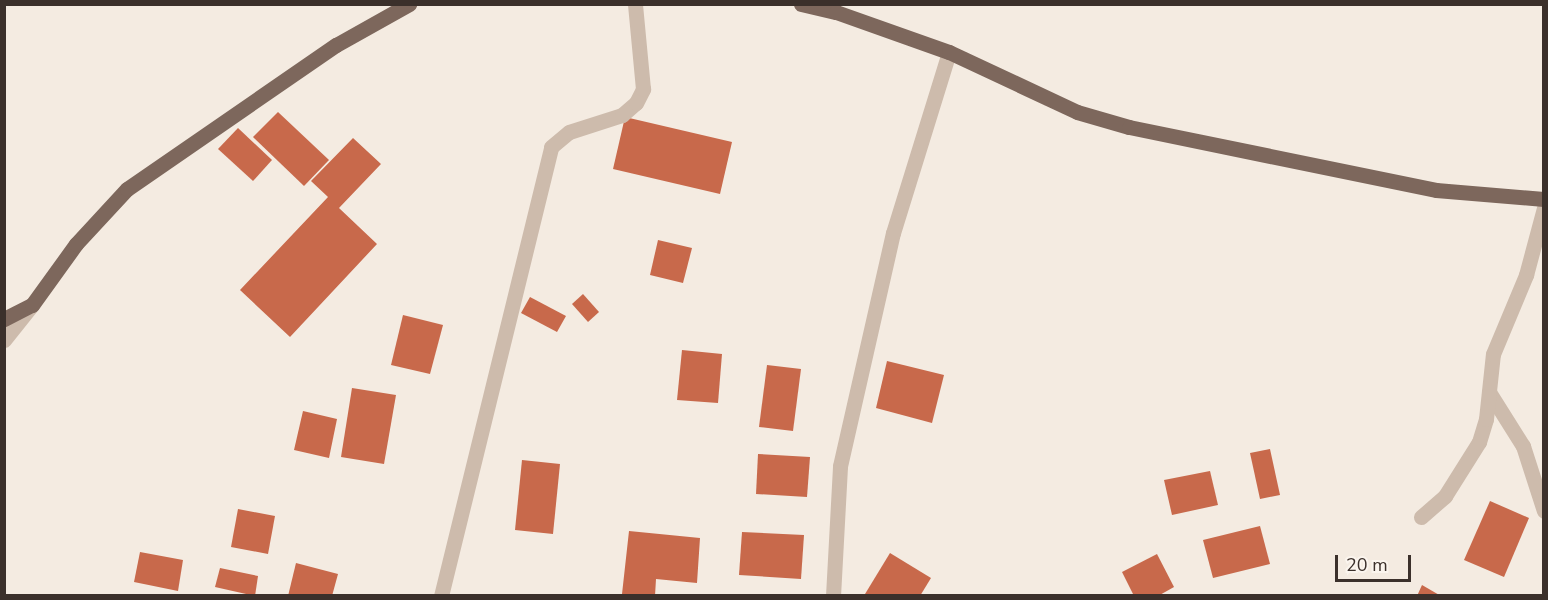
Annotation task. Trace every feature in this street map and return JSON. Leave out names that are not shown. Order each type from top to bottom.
[{"type":"main road","points":[[4,319],[32,305],[76,244],[127,189],[336,45],[409,4]]},
{"type":"main road","points":[[801,4],[836,12],[949,52],[1077,112],[1129,127],[1436,190],[1544,200]]},
{"type":"street","points":[[441,596],[551,147],[556,139],[569,132],[622,116],[636,102],[643,89],[635,4]]},
{"type":"street","points":[[832,596],[840,466],[893,232],[949,52]]},
{"type":"street","points":[[1421,517],[1445,496],[1479,442],[1489,392],[1493,354],[1526,275],[1544,208]]},
{"type":"street","points":[[4,340],[32,305]]},
{"type":"street","points":[[1489,392],[1523,447],[1544,511]]},
{"type":"building","points":[[278,112],[329,160],[304,186],[253,137]]},
{"type":"building","points":[[625,117],[732,142],[720,194],[613,169]]},
{"type":"building","points":[[238,128],[272,160],[253,181],[218,149]]},
{"type":"building","points":[[353,138],[381,164],[339,208],[377,244],[290,337],[240,290],[328,197],[311,181]]},
{"type":"building","points":[[658,240],[692,248],[683,283],[650,275]]},
{"type":"building","points":[[583,294],[599,312],[588,322],[572,304]]},
{"type":"building","points":[[530,297],[566,316],[557,332],[521,313]]},
{"type":"building","points":[[403,315],[443,325],[430,374],[391,365]]},
{"type":"building","points":[[682,350],[722,354],[718,403],[677,400]]},
{"type":"building","points":[[887,361],[944,375],[932,423],[876,408]]},
{"type":"building","points":[[767,365],[801,369],[793,431],[759,427]]},
{"type":"building","points":[[352,388],[396,395],[384,464],[341,457]]},
{"type":"building","points":[[303,411],[337,419],[329,458],[294,450]]},
{"type":"building","points":[[1270,449],[1280,495],[1260,499],[1250,453]]},
{"type":"building","points":[[758,454],[810,457],[807,497],[756,494]]},
{"type":"building","points":[[522,460],[560,464],[553,534],[515,530]]},
{"type":"building","points":[[1210,471],[1218,505],[1172,515],[1164,480]]},
{"type":"building","points":[[1490,501],[1529,518],[1504,577],[1464,560]]},
{"type":"building","points":[[238,509],[275,516],[268,554],[231,547]]},
{"type":"building","points":[[1260,526],[1270,564],[1213,578],[1203,540]]},
{"type":"building","points":[[629,531],[700,538],[697,583],[656,579],[655,596],[622,594]]},
{"type":"building","points":[[742,532],[804,535],[801,579],[739,575]]},
{"type":"building","points":[[140,552],[183,560],[178,591],[134,582]]},
{"type":"building","points":[[890,553],[931,578],[920,596],[865,594]]},
{"type":"building","points":[[1157,554],[1174,587],[1158,596],[1134,596],[1122,572]]},
{"type":"building","points":[[296,563],[338,574],[332,596],[288,596]]},
{"type":"building","points":[[220,568],[258,576],[255,596],[215,587]]},
{"type":"building","points":[[1422,585],[1441,596],[1417,596]]}]
